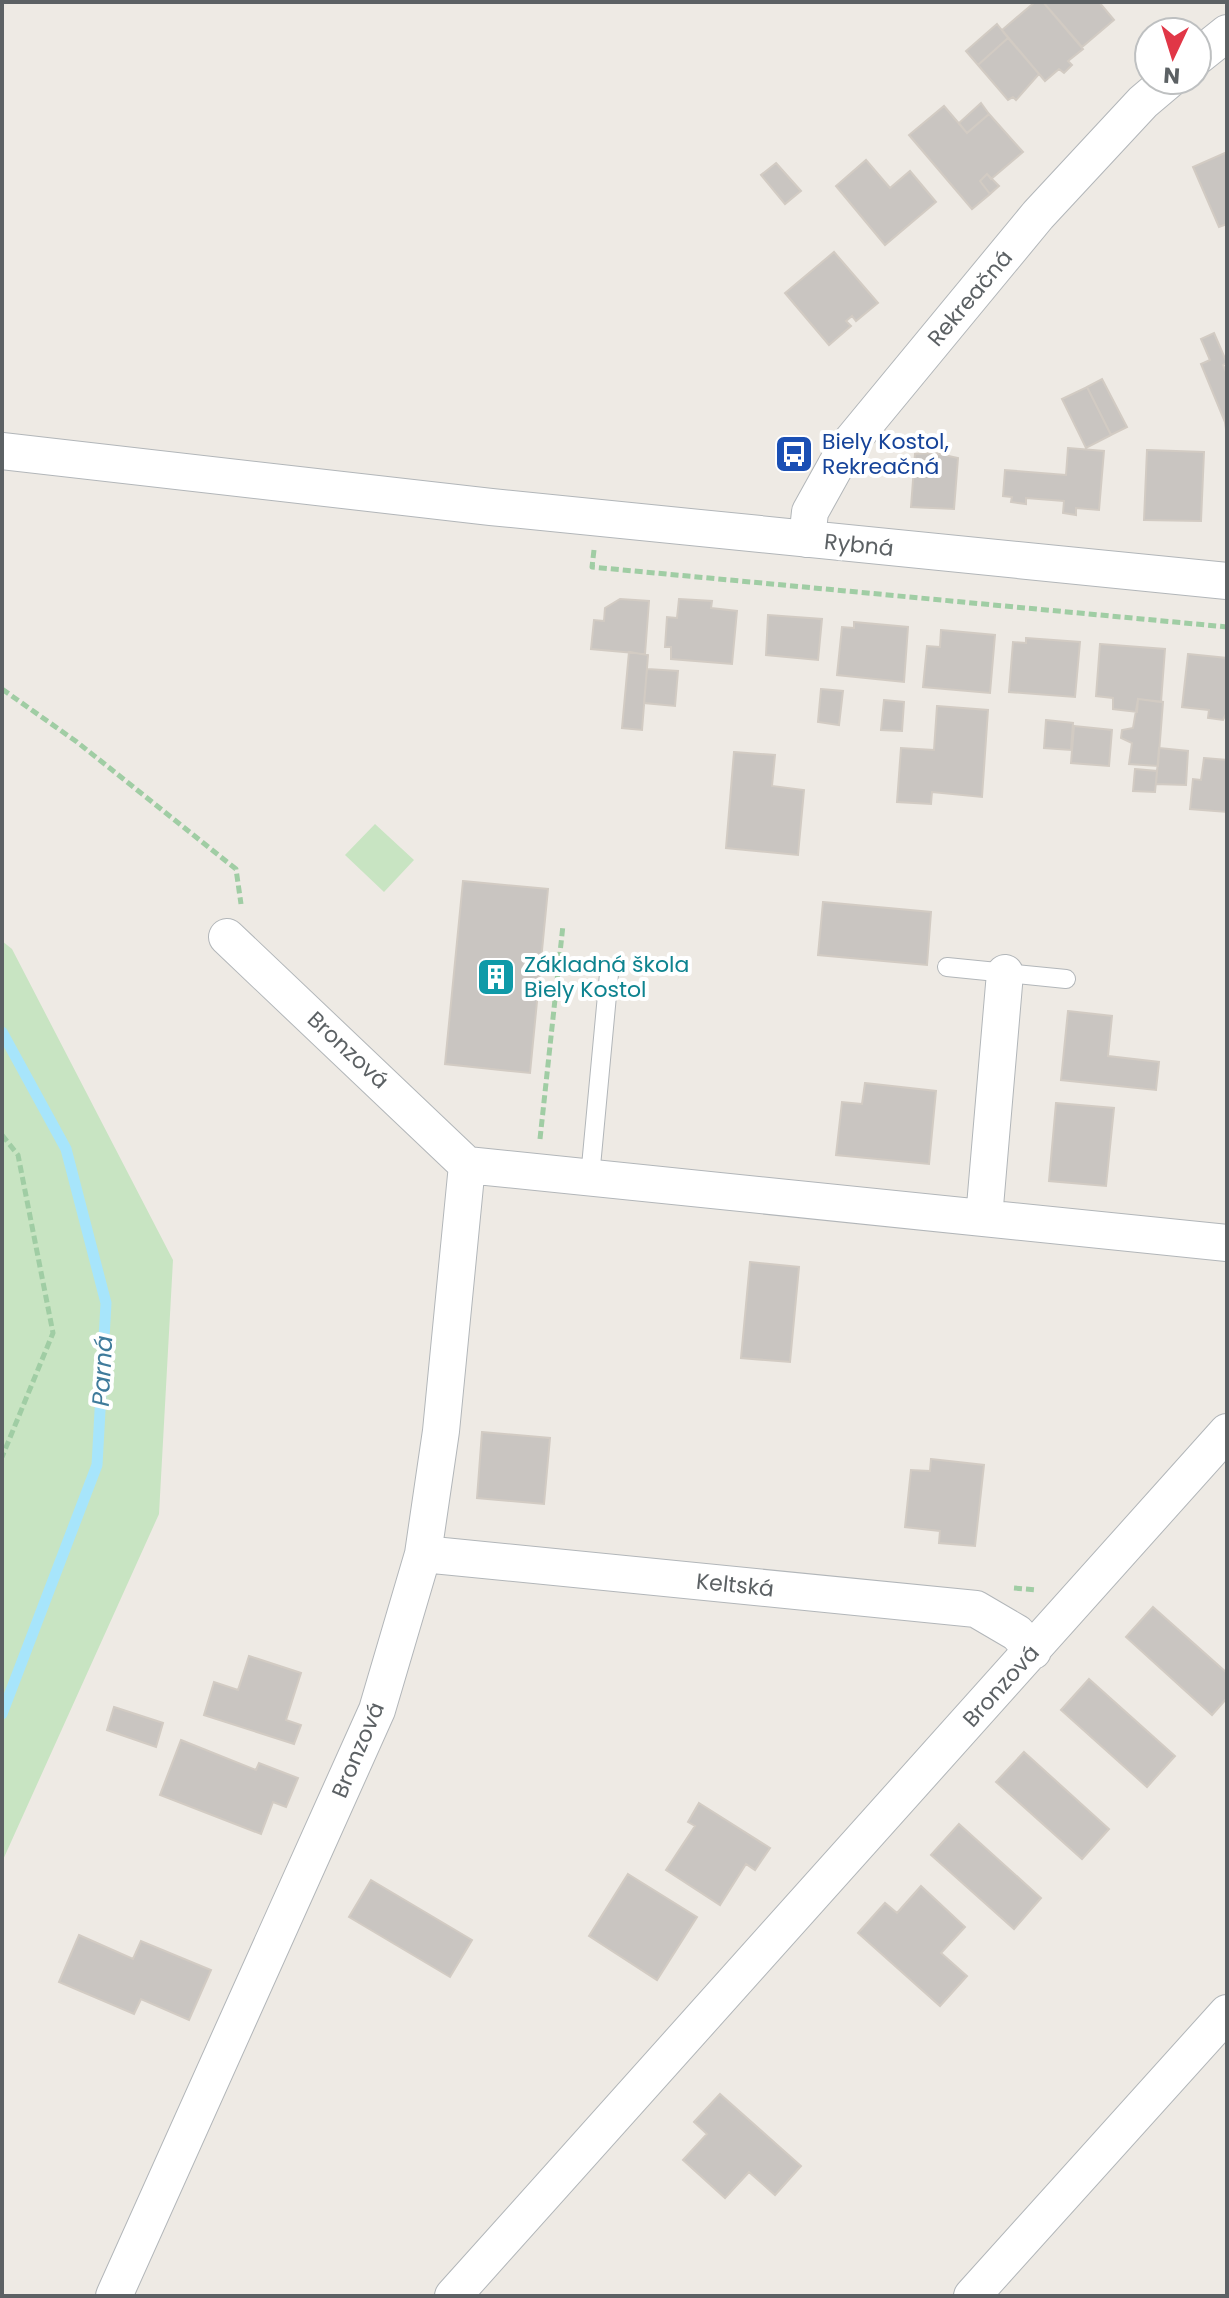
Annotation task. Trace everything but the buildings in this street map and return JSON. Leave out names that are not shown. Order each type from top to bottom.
[{"type":"street","name":"Rekreačná","points":[[807,539],[810,512],[845,449],[1038,215],[1150,96]]},
{"type":"street","name":"Rybná","points":[[2,451],[491,507],[1227,581]]},
{"type":"street","name":"Bronzová","points":[[114,2296],[377,1710],[423,1554],[441,1431],[467,1165],[234,922]]},
{"type":"street","points":[[984,1218],[1005,973]]},
{"type":"street","points":[[467,1165],[1227,1243]]},
{"type":"street","name":"Bronzová","points":[[453,2296],[1227,1432]]},
{"type":"street","name":"Keltská","points":[[423,1554],[976,1609],[1017,1633],[1033,1651]]},
{"type":"street","points":[[972,2296],[1227,2013]]},
{"type":"lane","points":[[947,967],[1066,979]]},
{"type":"lane","points":[[590,1177],[609,974]]},
{"type":"path","points":[[598,518],[592,567],[1227,627]]},
{"type":"path","points":[[843,592],[849,544]]},
{"type":"path","points":[[2,689],[77,742],[236,869],[234,922]]},
{"type":"path","points":[[539,1148],[563,925]]},
{"type":"path","points":[[2,1135],[18,1155],[53,1333],[2,1457]]},
{"type":"green space","points":[[375,824],[414,860],[384,892],[345,855]]},
{"type":"green space","points":[[2,941],[12,949],[173,1260],[159,1514],[2,1862]]},
{"type":"waterway","name":"Parná","points":[[2,1032],[66,1149],[106,1303],[97,1465],[2,1714]]},
{"type":"place","name":"Biely Kostol, Rekreačná","points":[[794,454]]},
{"type":"place","name":"Základná škola Biely Kostol","points":[[496,977]]}]
